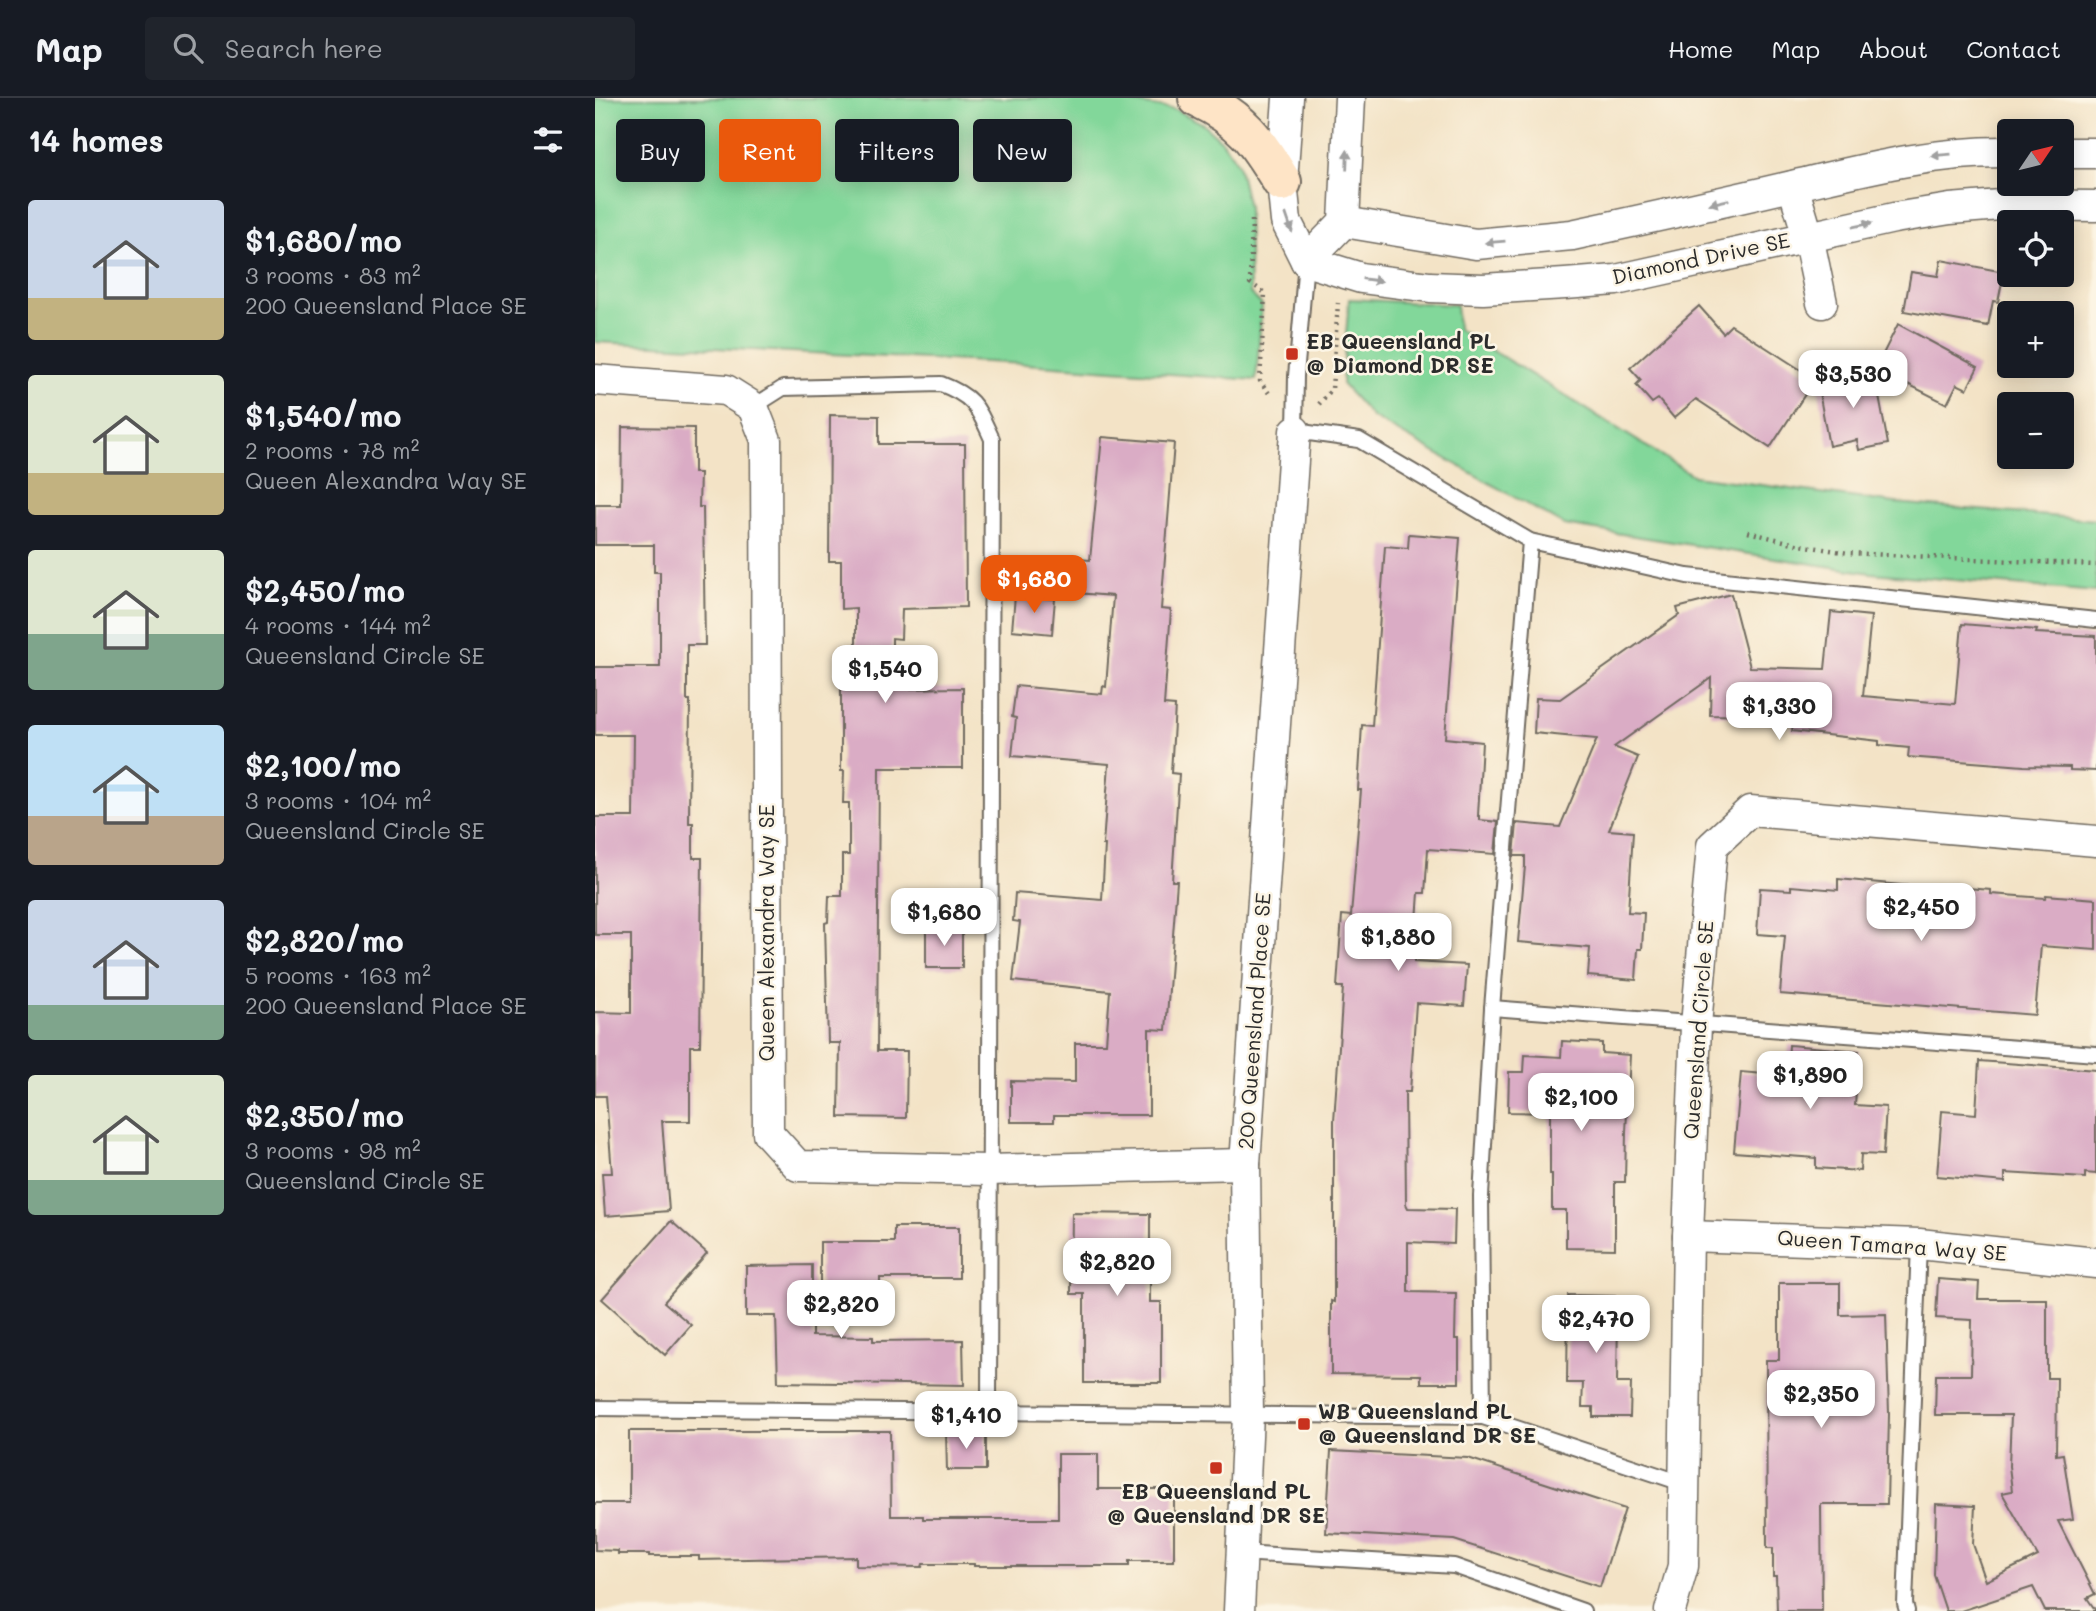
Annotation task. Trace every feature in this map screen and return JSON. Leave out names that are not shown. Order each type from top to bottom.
[{"type":"main road","points":[[1198,98],[1237,121],[1255,138],[1282,182]]},
{"type":"street","points":[[1288,98],[1282,182],[1286,221],[1306,261],[1345,222],[1350,98]]},
{"type":"street","points":[[1345,222],[1476,244],[1572,235],[1929,156],[1997,152]]},
{"type":"street","points":[[2074,153],[2096,153]]},
{"type":"street","points":[[1793,186],[1808,236],[1822,303]]},
{"type":"street","name":"Diamond Drive SE","points":[[1306,261],[1361,278],[1430,287],[1483,289],[1616,280],[1808,236],[1950,209],[2000,205],[2096,206]]},
{"type":"street","points":[[595,380],[726,390],[753,407]]},
{"type":"street","name":"Queen Alexandra Way SE","points":[[753,407],[766,440],[768,1133],[798,1166],[988,1170],[1245,1164]]},
{"type":"street","name":"200 Queensland Place SE","points":[[1239,1611],[1248,1414],[1245,1164],[1295,431]]},
{"type":"street","name":"Queensland Circle SE","points":[[1670,1611],[1683,1566],[1688,1236],[1696,1025],[1712,846],[1750,811],[2096,841]]},
{"type":"street","name":"Queen Tamara Way SE","points":[[1688,1236],[1919,1244],[2096,1263]]},
{"type":"lane","points":[[1306,261],[1296,376],[1295,431],[1359,440],[1530,541],[1687,576],[2096,620]]},
{"type":"lane","points":[[753,407],[782,387],[941,384],[962,392],[979,409],[992,439],[989,1412]]},
{"type":"lane","points":[[1483,1417],[1481,1196],[1492,1008],[1530,541]]},
{"type":"lane","points":[[1492,1008],[2096,1054]]},
{"type":"lane","points":[[1907,1611],[1905,1604],[1919,1244]]},
{"type":"lane","points":[[595,1408],[1483,1417],[1685,1484]]},
{"type":"lane","points":[[1241,1553],[1454,1566],[1583,1611]]},
{"type":"path","points":[[1252,212],[1251,283],[1265,293],[1260,381]]},
{"type":"path","points":[[1332,389],[1338,298]]},
{"type":"path","points":[[1748,532],[1848,553],[2096,565]]},
{"type":"green space","points":[[595,98],[1106,98],[1176,110],[1202,123],[1222,141],[1238,164],[1248,207],[1250,293],[1262,305],[1256,380],[1025,364],[595,342]]},
{"type":"green space","points":[[1349,299],[1456,305],[1458,329],[1694,476],[1895,503],[2096,520],[2096,592],[1871,573],[1564,525],[1372,417],[1342,384]]},
{"type":"building","points":[[1941,260],[1997,271],[1997,287],[2001,287],[1998,301],[1993,301],[1988,326],[1904,311],[1911,272],[1938,276]]},
{"type":"building","points":[[1699,306],[1723,333],[1731,325],[1815,379],[1770,448],[1696,399],[1674,418],[1658,399],[1652,403],[1636,385],[1641,380],[1630,368]]},
{"type":"building","points":[[1898,324],[1978,367],[1967,389],[1957,384],[1947,404],[1876,368]]},
{"type":"building","points":[[1874,370],[1888,444],[1859,450],[1857,440],[1829,446],[1817,381]]},
{"type":"building","points":[[830,415],[879,416],[879,444],[965,444],[966,607],[902,609],[901,639],[892,638],[892,689],[963,688],[963,768],[879,768],[877,1051],[907,1051],[906,1118],[839,1117],[840,1043],[828,1043],[825,923],[828,922],[829,896],[842,896],[842,855],[849,855],[849,803],[843,803],[844,771],[841,771],[841,659],[856,659],[856,608],[841,609],[841,561],[829,561]]},
{"type":"building","points":[[622,427],[694,428],[694,473],[700,473],[705,645],[687,645],[687,700],[690,700],[689,823],[693,823],[693,858],[702,858],[700,1046],[690,1046],[690,1121],[662,1121],[669,1211],[605,1216],[602,1173],[612,1173],[606,1096],[595,1096],[595,1012],[631,1013],[631,935],[595,935],[595,817],[633,817],[634,735],[595,735],[595,667],[660,667],[660,572],[654,572],[654,545],[595,545],[595,505],[621,505]]},
{"type":"building","points":[[1102,437],[1174,443],[1161,609],[1171,610],[1164,705],[1175,706],[1171,773],[1179,774],[1172,881],[1177,881],[1166,1030],[1149,1029],[1149,1115],[1054,1115],[1054,1122],[1011,1122],[1011,1081],[1075,1082],[1075,1043],[1106,1043],[1110,991],[1013,981],[1020,922],[1013,921],[1015,893],[1102,900],[1109,764],[1012,756],[1016,718],[1012,717],[1016,686],[1102,694],[1103,686],[1106,687],[1113,596],[1076,593],[1079,559],[1090,560]]},
{"type":"building","points":[[1409,534],[1460,538],[1445,738],[1482,742],[1478,816],[1480,820],[1498,822],[1495,854],[1428,849],[1425,893],[1419,893],[1414,962],[1467,965],[1464,1006],[1416,1003],[1410,1092],[1405,1092],[1406,1204],[1408,1208],[1455,1209],[1454,1244],[1408,1242],[1408,1292],[1456,1293],[1455,1339],[1459,1339],[1459,1383],[1421,1383],[1421,1375],[1331,1374],[1331,1301],[1334,1302],[1334,1121],[1343,987],[1337,987],[1342,915],[1351,916],[1361,790],[1358,790],[1362,725],[1372,726],[1385,546],[1408,548]]},
{"type":"building","points":[[1731,594],[1750,667],[1825,669],[1831,612],[1871,616],[1863,696],[1955,704],[1962,624],[2037,630],[2036,633],[2096,636],[2096,771],[1908,757],[1909,748],[1879,745],[1879,741],[1792,731],[1794,717],[1710,715],[1711,678],[1614,747],[1638,757],[1609,830],[1633,832],[1628,912],[1644,913],[1642,949],[1638,949],[1636,980],[1588,976],[1590,948],[1518,942],[1525,856],[1514,856],[1517,823],[1560,827],[1597,739],[1534,733],[1536,698],[1560,699],[1679,615],[1677,608]]},
{"type":"building","points":[[1015,596],[1055,599],[1052,634],[1012,630]]},
{"type":"building","points":[[1838,879],[1943,889],[1943,886],[1991,890],[1991,894],[2096,899],[2096,950],[2041,946],[2035,1015],[1780,994],[1785,936],[1757,934],[1760,888],[1791,890],[1791,886],[1838,890]]},
{"type":"building","points":[[926,927],[962,927],[962,968],[926,968]]},
{"type":"building","points":[[1562,1041],[1602,1043],[1602,1053],[1630,1055],[1625,1182],[1615,1182],[1615,1249],[1566,1248],[1566,1210],[1552,1210],[1550,1113],[1508,1112],[1509,1072],[1524,1072],[1525,1055],[1561,1057]]},
{"type":"building","points":[[1789,1045],[1859,1051],[1855,1105],[1886,1107],[1883,1155],[1861,1154],[1860,1171],[1816,1168],[1816,1158],[1734,1152],[1741,1072],[1787,1076]]},
{"type":"building","points":[[1979,1061],[2096,1070],[2096,1174],[2085,1173],[2085,1178],[2005,1173],[2005,1182],[1937,1176],[1942,1111],[1976,1114]]},
{"type":"building","points":[[1072,1213],[1150,1214],[1150,1302],[1161,1302],[1161,1383],[1084,1383],[1084,1294],[1071,1294]]},
{"type":"building","points":[[671,1221],[707,1253],[664,1302],[691,1325],[665,1355],[602,1299]]},
{"type":"building","points":[[894,1227],[959,1227],[959,1278],[880,1278],[880,1287],[820,1287],[820,1242],[894,1242]]},
{"type":"building","points":[[812,1265],[812,1336],[873,1337],[873,1341],[963,1340],[964,1385],[778,1382],[776,1316],[746,1316],[746,1266]]},
{"type":"building","points":[[1938,1279],[1979,1282],[1978,1299],[2047,1299],[2047,1378],[2057,1378],[2056,1455],[2063,1454],[2073,1519],[2058,1521],[2095,1594],[2087,1598],[2096,1611],[2045,1611],[2033,1587],[1961,1611],[1946,1611],[1934,1575],[1936,1504],[1975,1506],[1973,1544],[1986,1581],[2038,1556],[2002,1493],[2012,1491],[2009,1466],[2011,1415],[1935,1415],[1936,1375],[1971,1375],[1972,1320],[1936,1318]]},
{"type":"building","points":[[1779,1283],[1840,1283],[1840,1315],[1886,1314],[1889,1414],[1887,1504],[1821,1504],[1822,1611],[1777,1611],[1773,1548],[1767,1548],[1766,1360],[1779,1360]]},
{"type":"building","points":[[1568,1295],[1615,1296],[1618,1315],[1617,1383],[1631,1383],[1630,1417],[1593,1417],[1593,1407],[1582,1407],[1583,1383],[1567,1383]]},
{"type":"building","points":[[629,1431],[890,1431],[891,1516],[923,1516],[923,1519],[1058,1519],[1058,1454],[1098,1454],[1098,1489],[1174,1489],[1174,1561],[1129,1561],[1129,1566],[856,1566],[856,1557],[699,1560],[699,1556],[649,1556],[595,1550],[595,1503],[629,1503]]},
{"type":"building","points":[[946,1432],[986,1432],[986,1470],[947,1470]]},
{"type":"building","points":[[1331,1451],[1468,1458],[1625,1509],[1600,1587],[1454,1540],[1326,1533]]},
{"type":"place","name":"EB Queensland PL @ Diamond DR SE","points":[[1292,354]]},
{"type":"place","name":"WB Queensland PL @ Queensland DR SE","points":[[1304,1424]]},
{"type":"place","name":"EB Queensland PL @ Queensland DR SE","points":[[1216,1468]]}]
